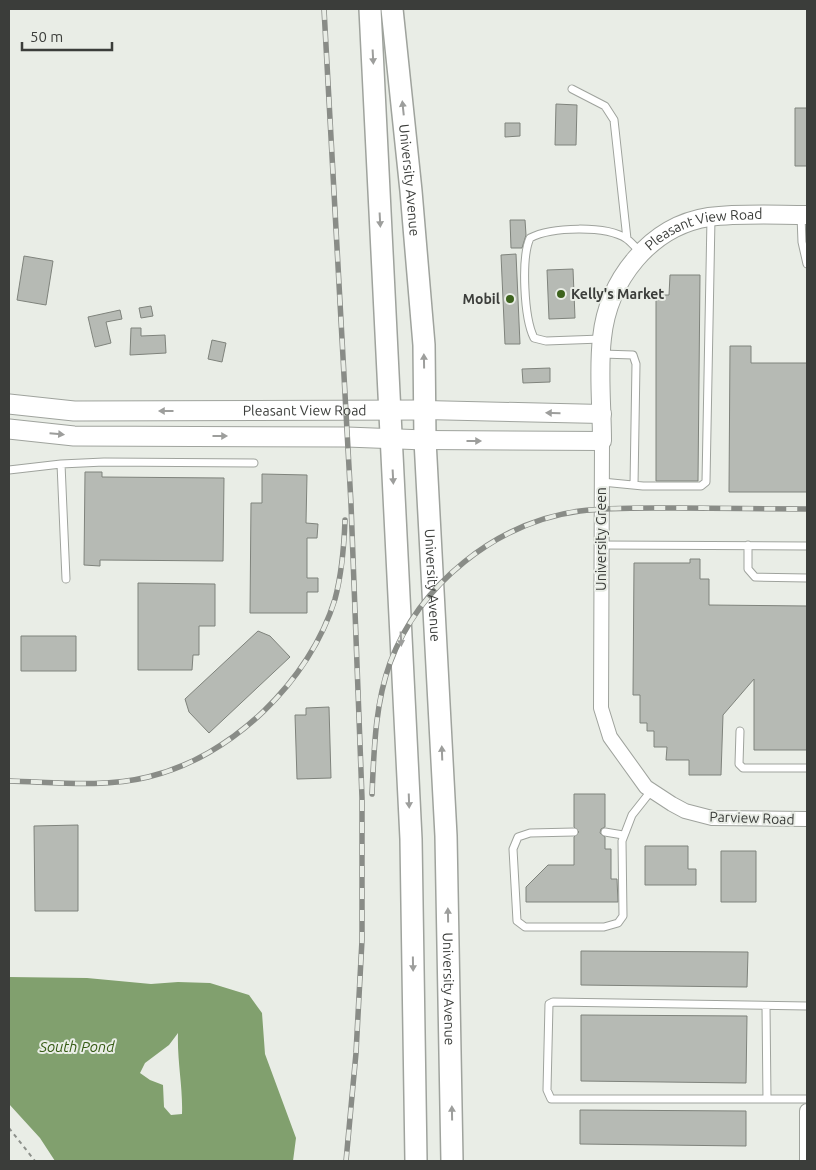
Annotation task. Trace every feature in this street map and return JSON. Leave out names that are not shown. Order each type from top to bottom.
[{"type":"main road","points":[[370,9],[411,839],[416,1161]]},
{"type":"main road","name":"University Avenue","points":[[392,9],[412,191],[424,345],[425,440],[446,836],[452,1161]]},
{"type":"main road","name":"Pleasant View Road","points":[[9,406],[74,411],[425,410]]},
{"type":"main road","name":"Pleasant View Road","points":[[9,429],[74,436],[425,440]]},
{"type":"street","name":"Pleasant View Road","points":[[620,282],[628,266],[641,253],[671,230],[686,222],[730,215],[804,215]]},
{"type":"street","name":"University Green","points":[[620,282],[607,310],[602,346],[601,708],[610,737],[648,788]]},
{"type":"street","name":"Pleasant View Road","points":[[425,410],[602,414]]},
{"type":"street","name":"Pleasant View Road","points":[[425,440],[602,441]]},
{"type":"street","name":"Parview Road","points":[[648,788],[685,811],[712,818],[807,819]]},
{"type":"street","points":[[806,1161],[807,1111]]},
{"type":"lane","points":[[572,89],[605,106],[614,120],[626,239]]},
{"type":"lane","points":[[804,215],[802,242],[807,264]]},
{"type":"lane","points":[[602,482],[634,485],[701,486],[706,482],[711,218]]},
{"type":"lane","points":[[634,485],[636,364],[633,355],[602,346],[546,341],[534,338],[529,327],[525,265],[530,238],[542,232],[594,229],[626,239],[641,253]]},
{"type":"lane","points":[[9,470],[61,464],[104,462],[254,463]]},
{"type":"lane","points":[[61,464],[66,579]]},
{"type":"lane","points":[[601,545],[807,546]]},
{"type":"lane","points":[[748,545],[748,569],[755,577],[807,578]]},
{"type":"lane","points":[[740,731],[739,764],[743,768],[807,768]]},
{"type":"lane","points":[[574,832],[530,834],[518,837],[513,849],[517,921],[525,927],[604,927],[618,923],[623,916],[623,835],[648,788]]},
{"type":"lane","points":[[605,832],[623,835]]},
{"type":"lane","points":[[807,1006],[553,1002],[550,1004],[548,1090],[551,1099],[807,1099]]},
{"type":"lane","points":[[766,1006],[767,1099]]},
{"type":"path","points":[[9,1128],[35,1161]]},
{"type":"water","name":"South Pond","points":[[9,977],[87,978],[151,984],[178,982],[210,983],[249,995],[262,1013],[265,1054],[296,1138],[293,1161],[55,1161],[40,1138],[9,1104]],"holes":[[[178,1033],[182,1114],[171,1115],[164,1107],[163,1085],[150,1080],[140,1073],[145,1063],[169,1045]]]},
{"type":"building","points":[[556,104],[577,105],[576,145],[555,145]]},
{"type":"building","points":[[795,108],[807,108],[807,166],[795,166]]},
{"type":"building","points":[[505,123],[520,123],[520,136],[505,137]]},
{"type":"building","points":[[510,220],[525,220],[526,235],[522,248],[511,248]]},
{"type":"building","name":"Mobil","points":[[516,254],[520,344],[505,344],[501,255]]},
{"type":"building","points":[[24,256],[53,261],[46,305],[17,300]]},
{"type":"building","name":"Kelly's Market","points":[[573,269],[575,318],[549,319],[547,270]]},
{"type":"building","points":[[670,275],[700,275],[698,481],[656,481],[656,295],[669,295]]},
{"type":"building","points":[[151,306],[153,316],[141,318],[139,308]]},
{"type":"building","points":[[120,310],[122,319],[106,322],[111,343],[95,347],[88,317]]},
{"type":"building","points":[[131,328],[141,328],[141,336],[165,335],[166,353],[130,355]]},
{"type":"building","points":[[212,340],[226,343],[222,362],[208,359]]},
{"type":"building","points":[[730,346],[751,346],[751,363],[807,363],[807,492],[729,492]]},
{"type":"building","points":[[550,368],[550,382],[523,383],[522,369]]},
{"type":"building","points":[[85,472],[102,472],[102,477],[224,478],[223,561],[100,560],[100,566],[84,565]]},
{"type":"building","points":[[262,474],[307,475],[306,523],[318,524],[317,538],[307,538],[307,578],[318,578],[318,592],[307,592],[307,613],[250,613],[251,503],[262,503]]},
{"type":"building","points":[[690,559],[700,559],[700,579],[709,579],[709,605],[807,606],[807,750],[754,750],[754,679],[723,715],[721,775],[689,775],[689,760],[666,760],[667,747],[654,747],[654,731],[647,731],[647,723],[640,723],[640,695],[633,695],[634,563],[690,563]]},
{"type":"building","points":[[138,583],[215,584],[215,626],[199,626],[199,655],[193,655],[192,670],[138,670]]},
{"type":"building","points":[[258,631],[270,636],[290,657],[209,733],[189,712],[185,699]]},
{"type":"building","points":[[21,636],[76,636],[76,671],[21,671]]},
{"type":"building","points":[[329,707],[331,778],[297,779],[295,715],[306,715],[306,708]]},
{"type":"building","points":[[574,794],[605,794],[605,827],[601,829],[600,833],[605,837],[605,849],[611,849],[611,879],[617,879],[618,902],[526,902],[526,887],[548,865],[574,865],[574,837],[579,832],[574,827]]},
{"type":"building","points":[[78,825],[78,911],[35,911],[34,826]]},
{"type":"building","points":[[645,846],[688,846],[688,869],[696,869],[696,885],[645,885]]},
{"type":"building","points":[[721,851],[756,851],[756,902],[721,902]]},
{"type":"building","points":[[581,951],[748,952],[747,987],[581,985]]},
{"type":"building","points":[[581,1015],[747,1016],[746,1083],[581,1081]]},
{"type":"building","points":[[580,1110],[746,1111],[746,1146],[580,1144]]},
{"type":"railway","points":[[324,9],[351,504],[362,798],[362,940],[356,1053],[346,1161]]},
{"type":"railway","points":[[372,794],[376,728],[381,695],[390,663],[403,635],[420,608],[441,584],[464,562],[491,543],[519,528],[549,517],[580,511],[629,508],[807,509]]},
{"type":"railway","points":[[9,781],[96,783],[148,777],[179,767],[209,752],[237,734],[264,711],[287,686],[307,659],[323,629],[335,599],[343,550],[345,520]]},
{"type":"place","name":"Kelly's Market","points":[[561,294]]},
{"type":"place","name":"Mobil","points":[[510,299]]}]
